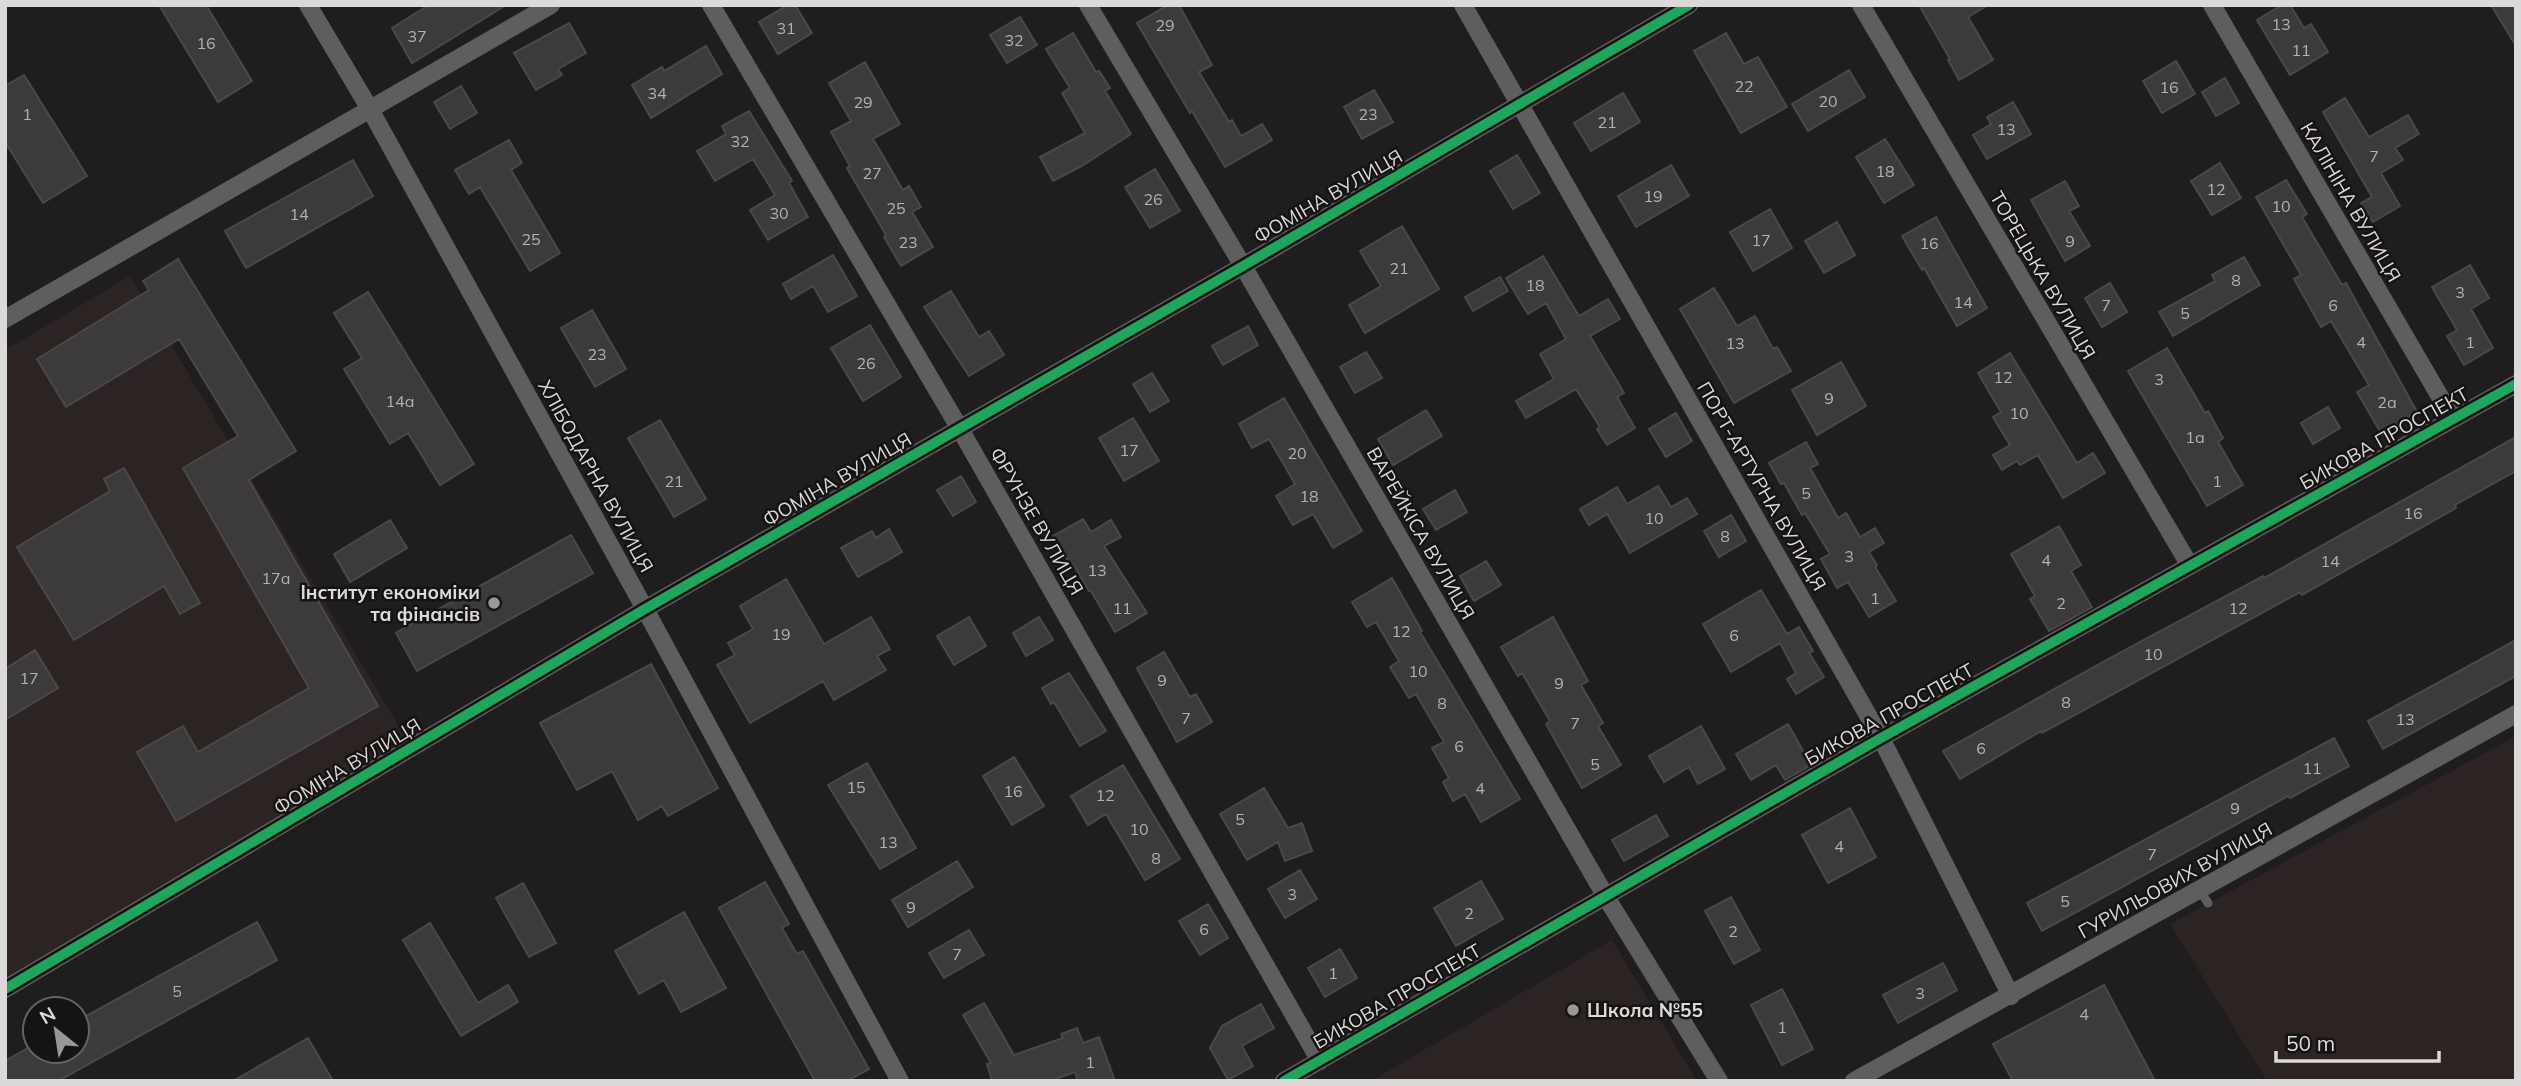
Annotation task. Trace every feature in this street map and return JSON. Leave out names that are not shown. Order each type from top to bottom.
[{"type":"street","name":"ХЛІБОДАРНА ВУЛИЦЯ","points":[[308,5],[371,111],[645,609],[900,1081]]},
{"type":"street","points":[[5,319],[371,111],[551,5]]},
{"type":"street","name":"ФРУНЗЕ ВУЛИЦЯ","points":[[711,5],[960,429],[1320,1061]]},
{"type":"street","name":"ВАРЕЙКІСА ВУЛИЦЯ","points":[[1088,5],[1243,266],[1606,897],[1719,1081]]},
{"type":"street","name":"ПОРТ-АРТУРНА ВУЛИЦЯ","points":[[1464,5],[1881,738],[2011,996]]},
{"type":"street","name":"ФОМІНА ВУЛИЦЯ","points":[[5,989],[645,609],[1243,266],[1689,5]]},
{"type":"street","name":"ТОРЕЦЬКА ВУЛИЦЯ","points":[[1861,5],[2190,566]]},
{"type":"street","name":"КАЛІНІНА ВУЛИЦЯ","points":[[2212,5],[2453,419]]},
{"type":"street","name":"БИКОВА ПРОСПЕКТ","points":[[1284,1081],[1881,738],[2516,384]]},
{"type":"street","name":"ГУРИЛЬОВИХ ВУЛИЦЯ","points":[[1854,1081],[2011,996],[2204,897],[2516,714]]},
{"type":"shaded area","points":[[130,276],[409,743],[5,980],[5,350]]},
{"type":"shaded area","points":[[2516,736],[2516,1081],[2267,1081],[2170,924]]},
{"type":"shaded area","name":"Школа №55","points":[[1612,940],[1697,1081],[1371,1081]]},
{"type":"building","points":[[159,5],[206,5],[252,81],[218,102]]},
{"type":"building","points":[[429,5],[506,5],[412,63],[392,28]]},
{"type":"building","points":[[788,5],[795,5],[812,33],[778,54],[759,22]]},
{"type":"building","points":[[1168,5],[1179,5],[1212,65],[1199,72],[1229,122],[1232,120],[1241,136],[1262,124],[1272,140],[1225,167],[1137,23]]},
{"type":"building","points":[[1919,5],[1988,5],[1968,17],[1993,60],[1959,80]]},
{"type":"building","points":[[2282,5],[2290,5],[2304,28],[2311,24],[2328,52],[2290,75],[2257,20]]},
{"type":"building","points":[[2491,5],[2516,5],[2516,46]]},
{"type":"building","points":[[1020,17],[1037,45],[1007,63],[990,35]]},
{"type":"building","points":[[569,23],[586,53],[558,69],[562,75],[536,90],[514,53]]},
{"type":"building","points":[[1073,33],[1096,72],[1099,71],[1110,88],[1105,91],[1131,134],[1082,166],[1053,181],[1040,157],[1085,133],[1062,93],[1070,88],[1046,49]]},
{"type":"building","points":[[1726,33],[1744,64],[1758,57],[1787,107],[1741,133],[1694,51]]},
{"type":"building","points":[[706,46],[722,74],[651,118],[632,85],[662,67],[664,71]]},
{"type":"building","points":[[2176,61],[2195,94],[2162,113],[2143,81]]},
{"type":"building","points":[[865,62],[900,124],[873,139],[903,190],[909,186],[921,207],[912,212],[933,247],[901,266],[847,168],[850,166],[831,132],[851,121],[829,83]]},
{"type":"building","points":[[1849,70],[1865,97],[1808,131],[1792,104]]},
{"type":"building","points":[[24,75],[87,176],[43,203],[5,142],[5,86]]},
{"type":"building","points":[[2225,78],[2239,103],[2216,116],[2202,92]]},
{"type":"building","points":[[461,86],[477,113],[450,129],[434,102]]},
{"type":"building","points":[[1374,90],[1393,122],[1362,139],[1344,107]]},
{"type":"building","points":[[1623,93],[1640,122],[1591,151],[1574,123]]},
{"type":"building","points":[[2345,98],[2369,137],[2408,115],[2419,134],[2395,148],[2403,160],[2381,173],[2400,206],[2373,222],[2361,203],[2372,197],[2323,112]]},
{"type":"building","points":[[2013,102],[2031,134],[1987,159],[1973,135],[1991,124],[1987,117]]},
{"type":"building","points":[[749,111],[792,181],[789,183],[808,217],[768,240],[750,210],[775,195],[753,159],[715,181],[697,151],[726,134],[722,126]]},
{"type":"building","points":[[1885,139],[1914,185],[1884,203],[1856,157]]},
{"type":"building","points":[[509,140],[522,163],[511,170],[560,253],[530,271],[480,187],[469,194],[455,170]]},
{"type":"building","points":[[1517,155],[1540,193],[1513,209],[1490,171]]},
{"type":"building","points":[[353,160],[373,196],[246,268],[225,231]]},
{"type":"building","points":[[2220,163],[2241,198],[2212,215],[2191,181]]},
{"type":"building","points":[[1671,165],[1689,196],[1636,227],[1618,196]]},
{"type":"building","points":[[1155,169],[1180,211],[1150,228],[1125,187]]},
{"type":"building","points":[[2286,180],[2307,214],[2302,217],[2342,285],[2346,283],[2417,412],[2381,433],[2357,392],[2369,385],[2331,321],[2321,327],[2294,279],[2301,275],[2256,197]]},
{"type":"building","points":[[2065,181],[2079,206],[2069,211],[2090,246],[2065,261],[2031,200]]},
{"type":"building","points":[[1770,209],[1792,248],[1753,271],[1730,232]]},
{"type":"building","points":[[1936,217],[1987,308],[1957,326],[1902,236]]},
{"type":"building","points":[[1837,222],[1855,255],[1824,273],[1805,241]]},
{"type":"building","points":[[1402,226],[1439,289],[1365,333],[1349,305],[1381,286],[1360,251]]},
{"type":"building","points":[[833,255],[857,296],[828,312],[813,286],[791,299],[783,284]]},
{"type":"building","points":[[1543,256],[1579,316],[1608,299],[1620,319],[1590,336],[1624,393],[1617,397],[1635,428],[1607,445],[1597,429],[1600,427],[1576,389],[1526,418],[1516,401],[1554,379],[1540,354],[1566,339],[1546,303],[1528,314],[1506,278]]},
{"type":"building","points":[[2244,257],[2260,285],[2173,336],[2159,312],[2215,281],[2212,275]]},
{"type":"building","points":[[178,259],[296,451],[249,480],[378,706],[176,821],[137,752],[183,726],[198,752],[309,688],[183,468],[238,436],[179,339],[66,407],[37,359],[149,290],[143,281]]},
{"type":"building","points":[[2470,265],[2489,298],[2471,309],[2493,348],[2464,365],[2447,336],[2457,330],[2432,287]]},
{"type":"building","points":[[1500,277],[1508,291],[1473,311],[1465,297]]},
{"type":"building","points":[[2110,283],[2127,312],[2102,327],[2085,298]]},
{"type":"building","points":[[1714,288],[1737,326],[1755,316],[1773,349],[1777,347],[1791,371],[1734,403],[1680,309]]},
{"type":"building","points":[[951,291],[979,337],[989,331],[1004,355],[969,376],[924,307]]},
{"type":"building","points":[[368,292],[474,464],[440,485],[408,433],[390,444],[344,369],[362,358],[334,313]]},
{"type":"building","points":[[592,310],[626,369],[595,387],[561,328]]},
{"type":"building","points":[[870,325],[901,377],[863,401],[831,348]]},
{"type":"building","points":[[1248,326],[1258,345],[1223,365],[1212,346]]},
{"type":"building","points":[[2167,348],[2223,438],[2218,442],[2243,485],[2207,506],[2128,371]]},
{"type":"building","points":[[1366,352],[1382,378],[1355,393],[1340,367]]},
{"type":"building","points":[[2010,353],[2077,463],[2093,453],[2105,473],[2063,498],[2038,455],[2020,465],[2017,461],[2002,470],[1993,455],[2010,445],[1993,417],[2001,412],[1978,373]]},
{"type":"building","points":[[1841,362],[1866,406],[1817,435],[1792,390]]},
{"type":"building","points":[[1152,373],[1169,401],[1150,412],[1133,384]]},
{"type":"building","points":[[1284,398],[1362,531],[1333,548],[1313,514],[1293,525],[1276,496],[1295,484],[1269,439],[1252,448],[1239,424]]},
{"type":"building","points":[[2328,407],[2340,428],[2313,444],[2301,423]]},
{"type":"building","points":[[1426,410],[1442,436],[1393,465],[1378,439]]},
{"type":"building","points":[[1676,413],[1692,441],[1666,457],[1649,429]]},
{"type":"building","points":[[1133,418],[1159,461],[1124,481],[1099,438]]},
{"type":"building","points":[[660,420],[706,499],[674,517],[628,438]]},
{"type":"building","points":[[2516,437],[2516,471],[2302,595],[2300,592],[2042,733],[2041,731],[1960,779],[1943,751],[2110,658],[2263,576],[2264,578]]},
{"type":"building","points":[[1806,442],[1818,464],[1810,468],[1838,518],[1846,513],[1860,537],[1875,528],[1884,543],[1869,552],[1896,601],[1869,617],[1848,582],[1837,588],[1821,559],[1830,554],[1769,463]]},
{"type":"building","points":[[124,468],[200,603],[180,614],[164,586],[74,640],[17,547],[110,491],[104,479]]},
{"type":"building","points":[[961,476],[976,502],[953,516],[937,490]]},
{"type":"building","points":[[1658,486],[1671,507],[1687,498],[1697,514],[1630,553],[1607,514],[1589,525],[1580,509],[1617,487],[1627,504]]},
{"type":"building","points":[[1455,490],[1467,512],[1436,530],[1423,509]]},
{"type":"building","points":[[1731,515],[1746,541],[1719,557],[1704,531]]},
{"type":"building","points":[[1083,519],[1091,532],[1111,520],[1121,537],[1104,546],[1147,613],[1115,632],[1053,536]]},
{"type":"building","points":[[390,520],[407,548],[350,582],[334,554]]},
{"type":"building","points":[[2059,526],[2081,565],[2071,571],[2092,607],[2049,631],[2030,599],[2035,596],[2011,554]]},
{"type":"building","points":[[889,529],[902,552],[858,577],[841,548],[872,531],[876,538]]},
{"type":"building","name":"Інститут економіки та фінансів","points":[[571,535],[593,573],[417,671],[396,633]]},
{"type":"building","points":[[1486,561],[1501,585],[1474,601],[1460,576]]},
{"type":"building","points":[[1392,578],[1422,631],[1420,632],[1520,799],[1481,822],[1465,794],[1453,801],[1443,782],[1449,778],[1432,748],[1444,742],[1416,694],[1409,698],[1390,667],[1399,661],[1376,622],[1367,627],[1352,602]]},
{"type":"building","points":[[786,579],[824,644],[871,617],[890,649],[877,656],[886,670],[834,700],[823,681],[750,723],[717,665],[735,655],[728,643],[753,629],[740,606]]},
{"type":"building","points":[[1761,590],[1787,634],[1799,627],[1813,651],[1809,653],[1824,677],[1796,694],[1787,679],[1796,673],[1780,643],[1731,672],[1703,624]]},
{"type":"building","points":[[969,617],[986,646],[954,665],[937,636]]},
{"type":"building","points":[[1039,617],[1053,640],[1026,656],[1013,633]]},
{"type":"building","points":[[1553,617],[1588,681],[1581,685],[1603,723],[1598,726],[1621,765],[1582,788],[1546,724],[1550,721],[1522,673],[1518,676],[1501,647]]},
{"type":"building","points":[[2516,640],[2516,676],[2383,749],[2368,721]]},
{"type":"building","points":[[35,650],[58,688],[5,720],[5,669]]},
{"type":"building","points":[[1164,652],[1190,697],[1196,694],[1212,722],[1177,742],[1137,668]]},
{"type":"building","points":[[651,664],[718,788],[668,816],[662,806],[638,820],[612,771],[577,790],[540,723]]},
{"type":"building","points":[[1069,673],[1106,731],[1080,746],[1054,702],[1051,704],[1042,688]]},
{"type":"building","points":[[1788,724],[1811,765],[1785,780],[1776,765],[1751,780],[1736,754]]},
{"type":"building","points":[[1701,726],[1725,769],[1698,784],[1689,767],[1664,782],[1649,756]]},
{"type":"building","points":[[2334,738],[2349,766],[2290,798],[2288,796],[2042,931],[2027,903]]},
{"type":"building","points":[[1014,757],[1044,806],[1012,825],[983,776]]},
{"type":"building","points":[[867,763],[916,848],[880,869],[828,785]]},
{"type":"building","points":[[1123,765],[1180,859],[1145,880],[1106,814],[1088,825],[1071,796]]},
{"type":"building","points":[[1264,788],[1288,828],[1302,823],[1312,851],[1285,861],[1278,842],[1247,860],[1220,814]]},
{"type":"building","points":[[1850,808],[1876,857],[1828,883],[1802,835]]},
{"type":"building","points":[[1656,815],[1668,836],[1624,861],[1612,840]]},
{"type":"building","points":[[957,861],[973,887],[908,927],[892,900]]},
{"type":"building","points":[[1300,870],[1317,899],[1285,918],[1268,889]]},
{"type":"building","points":[[1481,881],[1503,919],[1456,946],[1434,908]]},
{"type":"building","points":[[765,882],[789,924],[782,928],[797,954],[803,951],[869,1069],[847,1081],[815,1081],[719,908]]},
{"type":"building","points":[[523,883],[556,943],[529,957],[496,898]]},
{"type":"building","points":[[1731,897],[1760,950],[1734,964],[1705,911]]},
{"type":"building","points":[[1208,904],[1228,938],[1200,955],[1179,921]]},
{"type":"building","points":[[684,912],[726,988],[681,1012],[664,980],[639,994],[615,951]]},
{"type":"building","points":[[257,922],[277,960],[91,1063],[91,1013]]},
{"type":"building","points":[[430,923],[478,1003],[508,985],[518,1002],[461,1036],[403,940]]},
{"type":"building","points":[[969,930],[984,955],[944,978],[929,953]]},
{"type":"building","points":[[1340,949],[1357,978],[1325,997],[1308,968]]},
{"type":"building","points":[[1943,963],[1957,990],[1898,1023],[1883,995]]},
{"type":"building","points":[[2104,985],[2155,1081],[2013,1081],[1993,1044]]},
{"type":"building","points":[[1782,989],[1813,1049],[1782,1065],[1751,1005]]},
{"type":"building","points":[[984,1003],[1014,1055],[1063,1038],[1061,1034],[1077,1028],[1083,1043],[1099,1037],[1115,1081],[1078,1081],[1075,1072],[1050,1081],[992,1081],[987,1064],[991,1063],[963,1015]]},
{"type":"building","points":[[1261,1004],[1274,1028],[1242,1046],[1253,1066],[1228,1080],[1210,1048],[1222,1026]]},
{"type":"building","points":[[308,1038],[333,1081],[233,1081]]},
{"type":"building","points":[[21,1052],[21,1065],[87,1065],[58,1081],[5,1081],[5,1061]]},
{"type":"cycle path","points":[[5,989],[645,609],[1243,266],[1689,5]]},
{"type":"cycle path","points":[[1284,1081],[1881,738],[2516,384]]},
{"type":"place","name":"Інститут економіки та фінансів","points":[[494,603]]},
{"type":"place","name":"Школа №55","points":[[1573,1010]]}]
